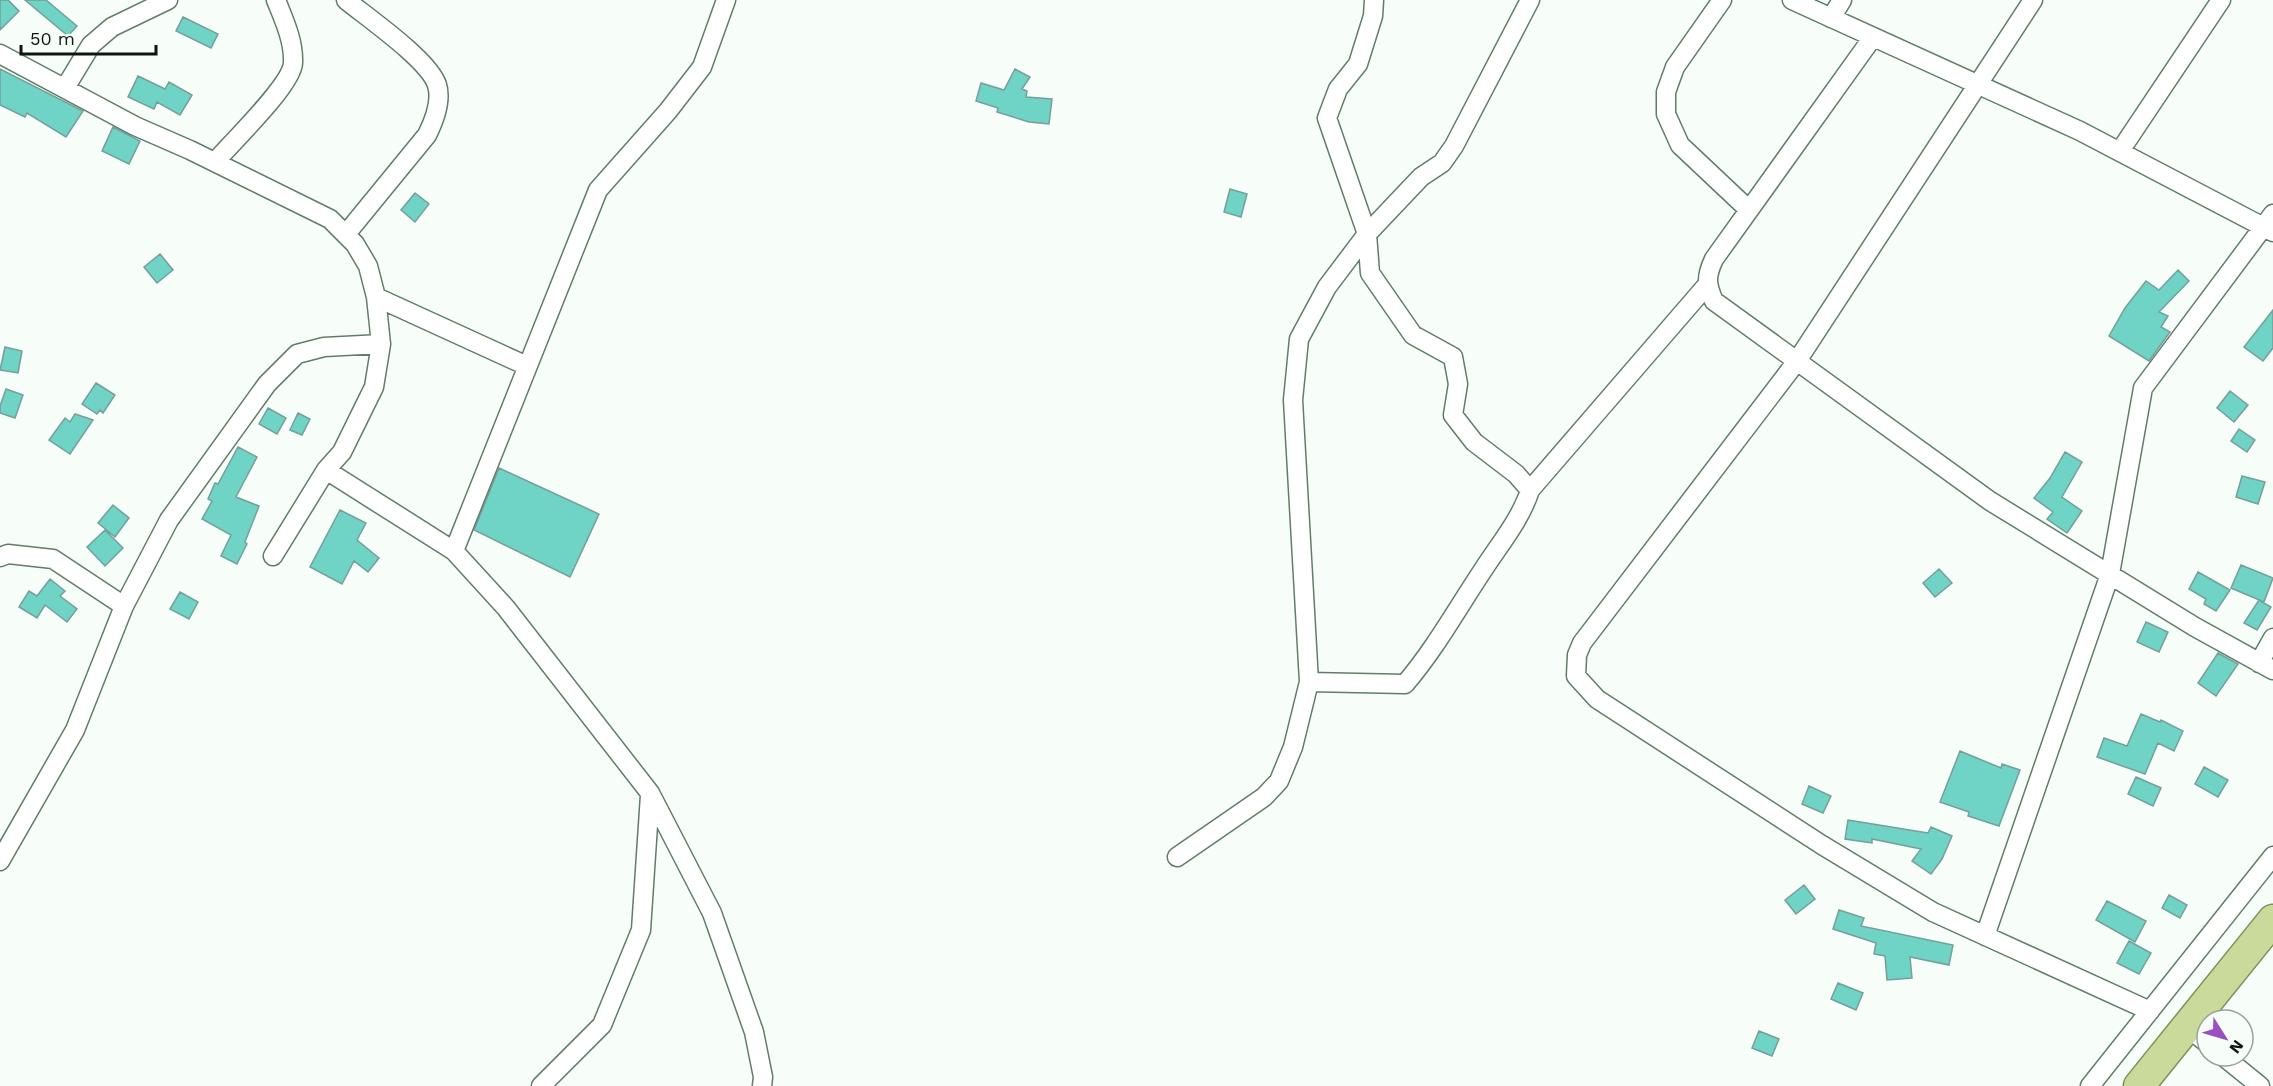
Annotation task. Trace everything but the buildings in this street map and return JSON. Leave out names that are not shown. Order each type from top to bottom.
[{"type":"highway","points":[[2215,1008],[2273,920]]},
{"type":"highway","points":[[2139,1086],[2195,1037]]},
{"type":"street","points":[[65,88],[91,45],[112,27],[168,0]]},
{"type":"street","points":[[215,162],[285,84],[293,66],[292,45],[276,0]]},
{"type":"street","points":[[346,0],[424,64],[437,86],[434,122],[427,135],[346,234]]},
{"type":"street","points":[[454,551],[598,189],[668,111],[702,67],[726,0]]},
{"type":"street","points":[[1374,0],[1373,16],[1358,64],[1338,89],[1327,117],[1367,234],[1370,273],[1413,335],[1453,357],[1458,384],[1453,414],[1474,442],[1516,474],[1530,490]]},
{"type":"street","points":[[1177,857],[1264,797],[1279,781],[1293,747],[1309,682],[1293,400],[1299,339],[1327,287],[1367,234],[1421,177],[1442,163],[1454,146],[1530,0]]},
{"type":"street","points":[[1722,0],[1675,67],[1666,92],[1666,114],[1680,145],[1749,210]]},
{"type":"street","points":[[1792,0],[2080,130],[2270,224],[2143,388],[2110,574],[1986,936]]},
{"type":"street","points":[[1831,18],[1842,0]]},
{"type":"street","points":[[2032,0],[1797,361],[1582,643],[1577,655],[1576,676],[1597,699],[1822,845],[1933,912],[2150,1011]]},
{"type":"street","points":[[2120,151],[2221,0]]},
{"type":"street","points":[[1873,37],[1714,259],[1708,272],[1707,285],[1714,301],[1990,501],[2195,627],[2266,667],[2273,639]]},
{"type":"street","points":[[0,54],[135,126],[215,162],[330,219],[355,243],[369,267],[376,297],[381,344],[374,387],[342,452],[326,470],[273,556]]},
{"type":"street","points":[[1309,682],[1404,684],[1428,657],[1521,512],[1530,490],[1707,285]]},
{"type":"street","points":[[376,297],[527,366]]},
{"type":"street","points":[[0,861],[75,729],[124,606],[169,520],[267,384],[297,354],[324,347],[381,344]]},
{"type":"street","points":[[326,470],[454,551],[506,608],[650,793],[712,913],[754,1032],[763,1077],[762,1086]]},
{"type":"street","points":[[0,556],[9,554],[53,559],[124,606]]},
{"type":"street","points":[[541,1086],[602,1025],[641,930],[650,793]]},
{"type":"street","points":[[2090,1086],[2273,856]]},
{"type":"street","points":[[2238,1068],[2260,1086]]}]
